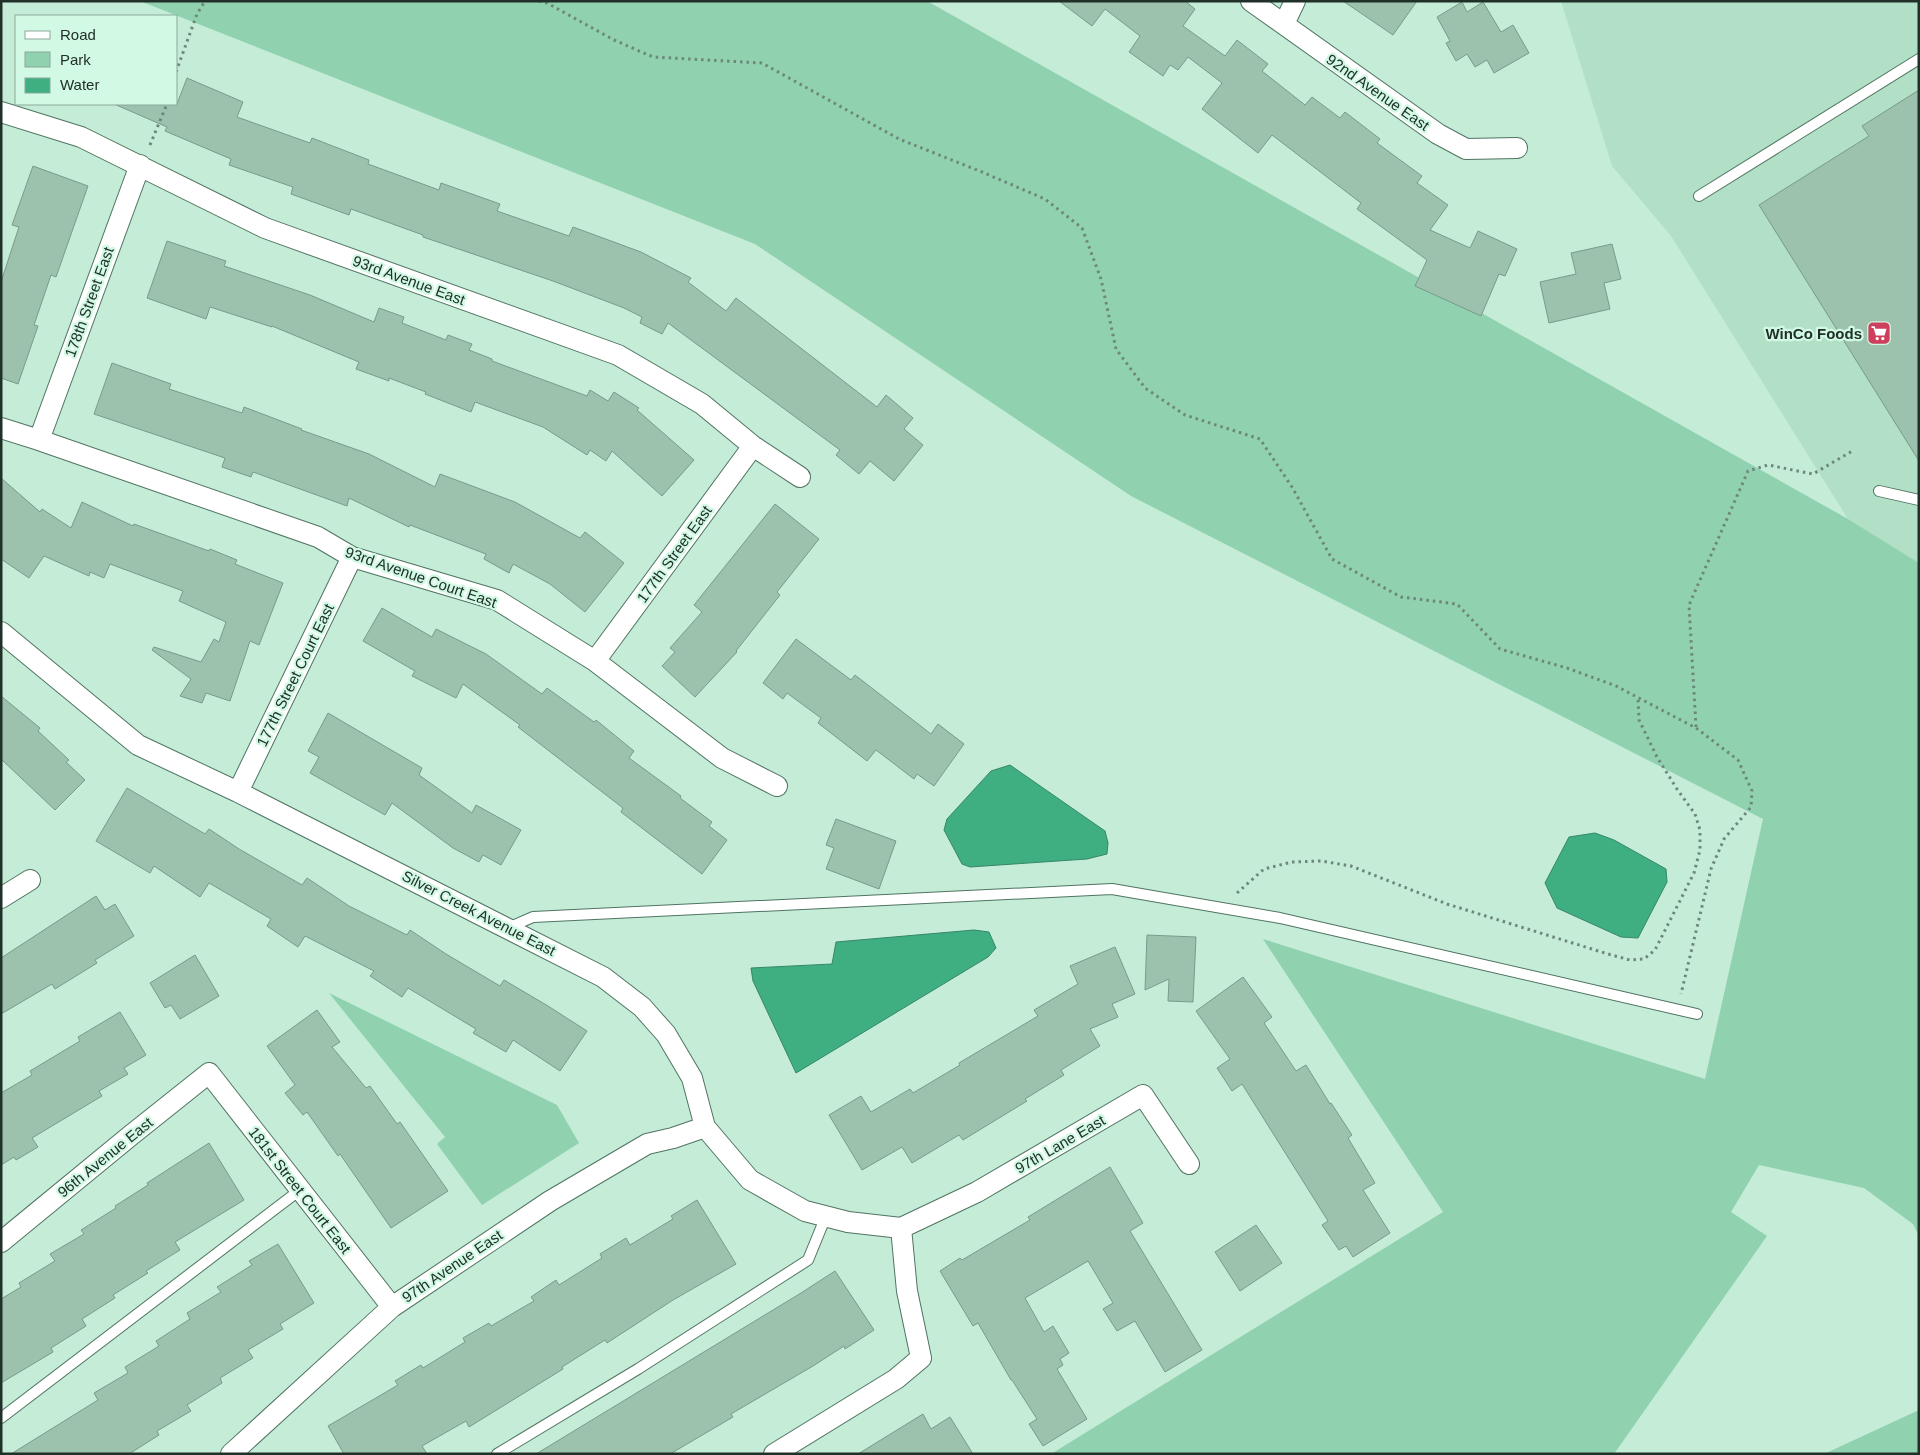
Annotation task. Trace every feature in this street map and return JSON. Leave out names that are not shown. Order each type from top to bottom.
[{"type":"street","name":"92nd Avenue East","points":[[1251,1],[1438,134],[1466,149],[1517,148]]},
{"type":"street","points":[[1284,24],[1295,1]]},
{"type":"street","name":"93rd Avenue East","points":[[1,112],[81,138],[140,165],[265,228],[618,355],[702,404],[753,446],[800,477]]},
{"type":"street","name":"178th Street East","points":[[39,440],[140,165]]},
{"type":"street","name":"93rd Avenue Court East","points":[[1,428],[318,537],[352,557],[497,600],[595,661],[722,758],[777,786]]},
{"type":"street","name":"177th Street East","points":[[595,661],[753,446]]},
{"type":"street","name":"177th Street Court East","points":[[238,792],[352,557]]},
{"type":"street","name":"Silver Creek Avenue East","points":[[1,632],[138,745],[238,792],[603,977],[642,1007],[666,1034],[692,1078],[705,1127],[750,1180],[805,1211],[848,1222],[902,1228]]},
{"type":"street","points":[[1,898],[30,880]]},
{"type":"street","name":"181st Street Court East","points":[[209,1073],[392,1307]]},
{"type":"street","name":"96th Avenue East","points":[[1,1242],[209,1073]]},
{"type":"street","name":"97th Lane East","points":[[902,1228],[977,1192],[1143,1095],[1189,1164]]},
{"type":"street","name":"97th Avenue East","points":[[232,1454],[392,1307],[550,1201],[647,1144],[673,1138],[705,1127]]},
{"type":"street","points":[[774,1454],[896,1379],[921,1358],[907,1291],[902,1228]]},
{"type":"lane","points":[[1699,196],[1919,59]]},
{"type":"lane","points":[[1879,491],[1919,500]]},
{"type":"lane","points":[[508,928],[533,917],[1112,889],[1280,918],[1697,1014]]},
{"type":"lane","points":[[1,1418],[300,1190]]},
{"type":"lane","points":[[497,1454],[638,1368],[808,1260],[826,1216]]},
{"type":"path","points":[[178,66],[197,14],[205,1]]},
{"type":"path","points":[[539,1],[547,3],[614,40],[653,57],[762,64],[899,140],[1045,199],[1082,228],[1101,279],[1116,349],[1145,388],[1186,415],[1260,439],[1292,487],[1332,559],[1401,597],[1457,604],[1500,649],[1567,668],[1616,686],[1696,728],[1738,760],[1752,791],[1751,807],[1724,839],[1710,869],[1677,1010]]},
{"type":"path","points":[[140,165],[154,138],[167,105]]},
{"type":"path","points":[[1696,728],[1689,604],[1748,471],[1768,465],[1813,474],[1854,450]]},
{"type":"path","points":[[1215,907],[1230,899],[1264,869],[1292,862],[1320,861],[1351,866],[1447,904],[1608,954],[1630,960],[1644,959],[1655,950],[1694,873],[1700,850],[1700,830],[1695,814],[1657,757],[1639,720],[1638,698]]},
{"type":"shaded area","points":[[1561,1],[1919,1],[1919,563],[1848,519],[1671,236],[1612,166]]},
{"type":"green space","points":[[140,1],[927,1],[1848,519],[1919,563],[1919,1236],[1913,1224],[1864,1188],[1759,1165],[1731,1212],[1767,1236],[1614,1454],[1051,1454],[1443,1212],[1263,939],[1705,1079],[1763,819],[1131,496],[755,244]]},
{"type":"green space","points":[[329,993],[557,1105],[579,1143],[482,1205],[437,1144],[445,1137]]},
{"type":"green space","points":[[1919,1410],[1919,1454],[1824,1454]]},
{"type":"water","points":[[1010,765],[1105,831],[1108,843],[1107,854],[1087,859],[970,867],[962,864],[944,830],[947,819],[991,771]]},
{"type":"water","points":[[1595,833],[1614,840],[1666,869],[1667,882],[1638,938],[1621,937],[1557,908],[1545,883],[1569,837]]},
{"type":"water","points":[[974,930],[989,932],[996,948],[988,957],[796,1073],[753,981],[751,968],[832,964],[836,942]]},
{"type":"building","points":[[1059,1],[1185,1],[1195,9],[1183,26],[1225,56],[1237,40],[1268,64],[1262,71],[1305,105],[1312,97],[1340,118],[1345,112],[1380,139],[1377,143],[1422,176],[1417,183],[1448,205],[1430,230],[1470,248],[1478,231],[1517,249],[1505,276],[1499,274],[1481,316],[1415,286],[1427,260],[1357,209],[1361,203],[1272,135],[1258,153],[1202,109],[1222,83],[1188,57],[1178,70],[1170,65],[1163,76],[1129,52],[1140,36],[1105,9],[1092,26]]},
{"type":"building","points":[[1343,1],[1417,1],[1393,35]]},
{"type":"building","points":[[1462,2],[1467,12],[1483,2],[1501,32],[1513,25],[1529,53],[1494,73],[1487,60],[1475,67],[1467,54],[1456,61],[1446,43],[1450,41],[1437,17]]},
{"type":"building","points":[[187,78],[243,102],[237,117],[310,143],[312,138],[369,160],[368,164],[439,190],[441,183],[500,204],[497,211],[569,236],[573,227],[641,252],[691,278],[688,282],[726,311],[736,298],[877,407],[886,395],[913,418],[904,429],[923,445],[894,481],[870,461],[859,474],[836,455],[840,450],[668,323],[662,334],[640,323],[642,317],[624,308],[553,281],[423,237],[423,235],[351,209],[349,215],[291,194],[293,187],[229,165],[231,159],[165,131],[167,127],[116,105],[178,105]]},
{"type":"building","name":"WinCo Foods","points":[[1919,90],[1919,461],[1759,205],[1869,136],[1862,126]]},
{"type":"building","points":[[33,166],[88,186],[56,277],[51,275],[34,325],[38,326],[18,384],[1,378],[1,282],[19,227],[12,225]]},
{"type":"building","points":[[167,241],[226,261],[224,266],[310,295],[374,322],[379,308],[404,317],[402,323],[446,340],[448,335],[472,344],[469,350],[492,359],[492,361],[587,396],[590,390],[608,401],[614,392],[639,408],[637,410],[694,460],[662,496],[612,451],[606,461],[590,450],[587,455],[543,427],[475,402],[471,412],[389,378],[389,381],[356,369],[359,362],[272,326],[210,307],[206,319],[147,298]]},
{"type":"building","points":[[1612,244],[1621,279],[1604,283],[1610,309],[1549,323],[1540,282],[1576,274],[1571,253]]},
{"type":"building","points":[[112,363],[171,384],[169,389],[242,413],[244,407],[369,454],[435,487],[440,474],[515,502],[580,538],[585,532],[624,563],[585,612],[550,584],[513,564],[509,573],[484,559],[486,554],[410,525],[409,527],[349,498],[347,506],[253,472],[251,477],[222,467],[225,458],[94,414]]},
{"type":"building","points":[[1,478],[40,512],[42,509],[71,528],[82,502],[133,526],[134,524],[209,551],[210,549],[237,560],[235,564],[283,583],[259,645],[250,641],[230,701],[206,693],[202,703],[180,696],[191,679],[152,650],[154,647],[201,662],[214,639],[219,642],[226,622],[179,601],[183,591],[110,564],[104,578],[90,572],[89,576],[44,556],[29,578],[1,559]]},
{"type":"building","points":[[775,504],[819,539],[777,592],[780,595],[737,652],[695,697],[662,666],[675,652],[670,648],[702,612],[694,605]]},
{"type":"building","points":[[382,608],[432,637],[436,629],[486,654],[542,694],[547,688],[594,722],[596,720],[634,751],[629,758],[681,796],[680,798],[712,822],[709,826],[727,840],[702,874],[621,812],[623,808],[518,727],[520,725],[463,684],[456,698],[412,676],[415,671],[363,641]]},
{"type":"building","points":[[796,639],[851,680],[855,675],[931,734],[938,724],[964,744],[934,786],[917,774],[914,779],[876,750],[867,761],[818,723],[821,718],[787,693],[783,699],[763,683]]},
{"type":"building","points":[[1,696],[40,728],[38,731],[69,760],[66,762],[85,780],[55,810],[1,759]]},
{"type":"building","points":[[328,713],[422,768],[419,775],[472,813],[476,805],[521,830],[501,865],[483,855],[479,862],[453,848],[392,803],[385,815],[310,773],[319,757],[308,751]]},
{"type":"building","points":[[127,788],[205,834],[209,829],[239,849],[302,885],[307,878],[349,906],[407,935],[410,930],[500,986],[504,980],[587,1031],[560,1071],[513,1040],[506,1052],[473,1033],[476,1029],[408,988],[402,997],[370,976],[374,971],[305,936],[298,947],[267,926],[271,919],[209,883],[200,897],[154,866],[150,873],[96,841]]},
{"type":"building","points":[[836,819],[896,841],[879,889],[826,869],[834,848],[826,845]]},
{"type":"building","points":[[96,896],[105,910],[115,904],[134,936],[95,960],[97,963],[55,989],[52,984],[1,1014],[1,958]]},
{"type":"building","points":[[1147,935],[1196,937],[1193,1002],[1168,1001],[1169,979],[1145,990]]},
{"type":"building","points":[[1115,947],[1135,994],[1112,1004],[1118,1017],[1090,1029],[1100,1046],[1061,1070],[1064,1075],[1025,1099],[1027,1101],[963,1140],[959,1135],[912,1163],[902,1147],[862,1170],[829,1115],[861,1096],[871,1112],[910,1089],[913,1093],[1038,1016],[1034,1010],[1078,984],[1070,966]]},
{"type":"building","points":[[195,955],[219,996],[180,1019],[171,1005],[165,1008],[150,983]]},
{"type":"building","points":[[1243,977],[1272,1017],[1264,1023],[1296,1071],[1306,1065],[1352,1135],[1348,1138],[1375,1183],[1363,1190],[1390,1233],[1353,1257],[1346,1246],[1339,1250],[1322,1225],[1328,1221],[1242,1084],[1232,1091],[1217,1068],[1230,1059],[1196,1011]]},
{"type":"building","points":[[317,1010],[340,1042],[332,1047],[366,1088],[370,1086],[397,1124],[400,1122],[448,1191],[391,1228],[340,1154],[338,1156],[307,1112],[303,1115],[285,1093],[295,1085],[267,1046]]},
{"type":"building","points":[[120,1012],[146,1055],[124,1068],[128,1074],[99,1091],[102,1096],[32,1138],[38,1147],[16,1160],[14,1157],[1,1165],[1,1093],[32,1075],[30,1071],[80,1041],[78,1037]]},
{"type":"building","points":[[209,1143],[244,1200],[175,1242],[180,1250],[146,1271],[148,1273],[113,1295],[115,1298],[82,1319],[86,1326],[51,1348],[53,1352],[1,1383],[1,1299],[21,1287],[19,1283],[55,1261],[50,1254],[84,1234],[81,1230],[116,1208],[115,1206],[148,1185],[147,1183]]},
{"type":"building","points":[[1110,1167],[1143,1223],[1130,1231],[1202,1350],[1165,1372],[1135,1321],[1117,1331],[1103,1309],[1113,1303],[1088,1261],[1025,1298],[1044,1332],[1053,1326],[1069,1353],[1060,1359],[1063,1365],[1057,1369],[1087,1419],[1043,1446],[1029,1424],[1037,1419],[1011,1380],[978,1323],[973,1326],[940,1271],[1030,1220],[1028,1217]]},
{"type":"building","points":[[697,1200],[736,1264],[673,1300],[607,1343],[605,1340],[562,1367],[563,1369],[469,1427],[466,1421],[422,1446],[427,1454],[344,1454],[328,1426],[398,1385],[395,1381],[421,1365],[423,1368],[465,1342],[463,1338],[489,1323],[491,1326],[534,1301],[531,1297],[556,1280],[559,1285],[602,1258],[600,1254],[626,1238],[630,1245],[673,1219],[671,1216]]},
{"type":"building","points":[[1256,1225],[1282,1263],[1240,1291],[1215,1252]]},
{"type":"building","points":[[278,1244],[314,1303],[280,1324],[283,1329],[248,1350],[253,1358],[220,1378],[222,1383],[187,1405],[191,1411],[157,1431],[159,1435],[129,1454],[11,1454],[98,1400],[94,1393],[128,1373],[125,1367],[159,1346],[156,1341],[190,1319],[187,1313],[221,1292],[217,1287],[252,1265],[249,1261]]},
{"type":"building","points":[[835,1271],[874,1330],[845,1349],[844,1346],[731,1414],[733,1417],[670,1454],[536,1454],[801,1293]]},
{"type":"building","points":[[923,1414],[931,1429],[950,1417],[973,1454],[858,1454]]},
{"type":"place","name":"WinCo Foods","points":[[1879,333]]}]
